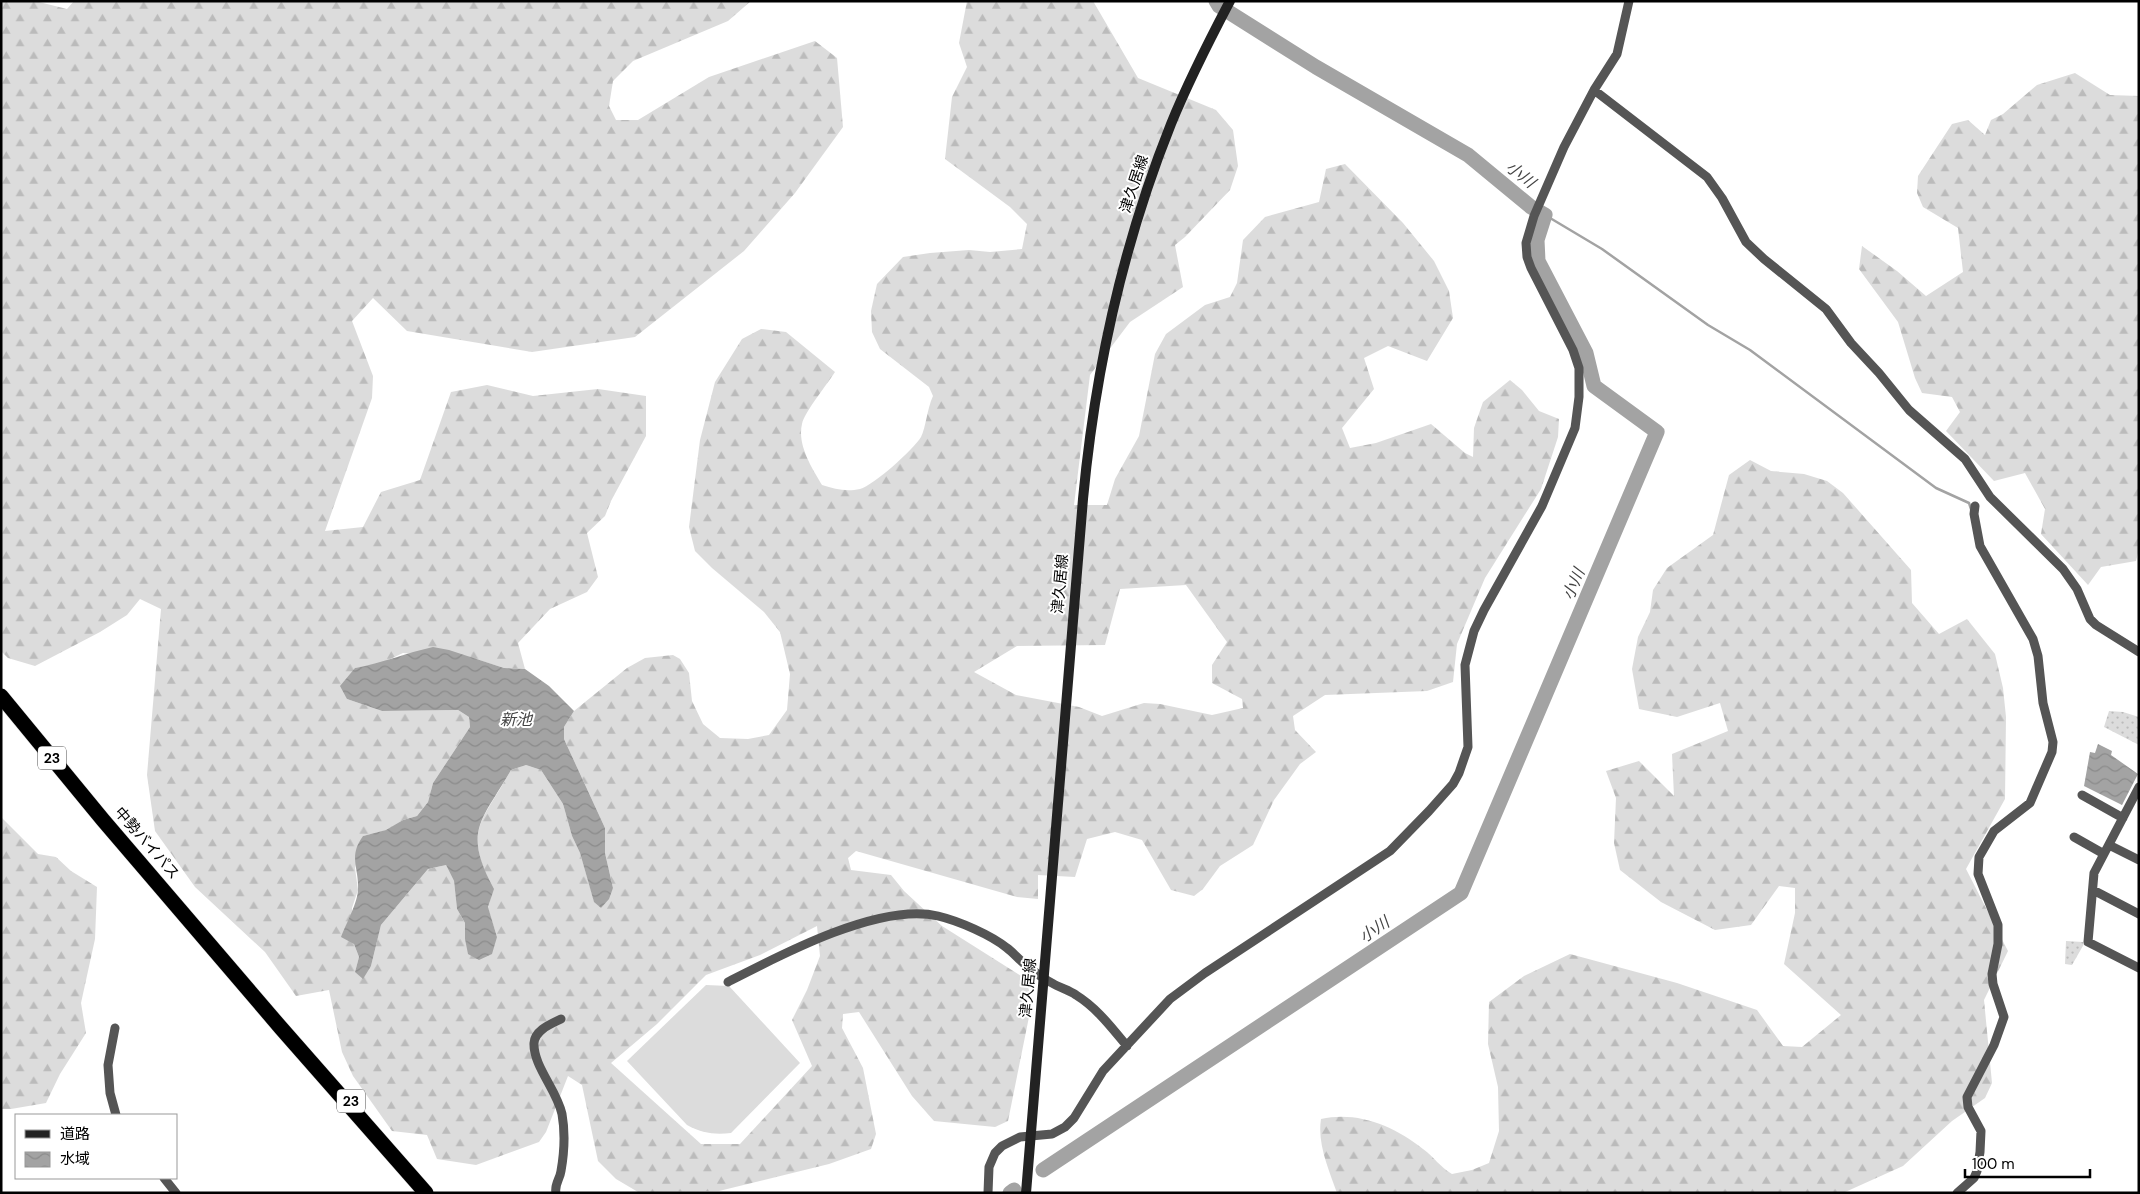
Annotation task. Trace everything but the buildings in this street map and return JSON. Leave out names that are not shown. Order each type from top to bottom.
[{"type":"highway","name":"中勢バイパス","points":[[1,696],[103,820],[281,1028],[426,1193]]},
{"type":"highway","name":"中勢バイパス","points":[[268,1011],[290,1031],[431,1193]]},
{"type":"main road","name":"津久居線","points":[[1026,1193],[1029,1135],[1044,978],[1088,448],[1104,348],[1120,280],[1156,164],[1178,108],[1230,1]]},
{"type":"street","points":[[988,1193],[989,1167],[995,1153],[1002,1146],[1029,1135],[1052,1134],[1065,1128],[1074,1118],[1103,1071],[1170,999],[1205,973],[1390,852],[1453,784],[1459,773],[1468,747],[1466,665],[1474,631],[1542,506],[1574,428],[1578,397],[1579,368],[1573,350],[1551,309],[1527,257],[1526,243],[1534,216],[1564,147],[1594,90],[1617,54],[1629,1]]},
{"type":"street","points":[[1594,90],[1707,176],[1722,198],[1746,242],[1826,309],[1851,343],[1879,372],[1909,410],[1965,459],[1990,497],[2063,569],[2077,590],[2090,619],[2096,625],[2139,652]]},
{"type":"street","points":[[1957,1193],[1974,1178],[1978,1171],[1980,1152],[1981,1131],[1968,1107],[1967,1096],[1994,1045],[2004,1016],[1993,984],[1992,974],[1998,944],[1998,925],[1980,881],[1977,867],[1979,857],[1994,832],[2030,803],[2050,760],[2052,742],[2038,656],[2033,639],[1980,546],[1974,514],[1975,506]]},
{"type":"street","points":[[2139,787],[2135,805],[2123,818],[2094,873],[2088,942],[2139,968]]},
{"type":"street","points":[[2082,795],[2123,818]]},
{"type":"street","points":[[2074,837],[2104,854]]},
{"type":"street","points":[[2109,844],[2139,860]]},
{"type":"street","points":[[2093,890],[2139,914]]},
{"type":"street","points":[[728,982],[792,949],[867,922],[902,914],[920,913],[940,916],[974,930],[1007,948],[1024,964],[1044,978],[1075,994],[1099,1012],[1127,1046]]},
{"type":"street","points":[[556,1193],[555,1189],[561,1172],[562,1114],[554,1090],[536,1058],[534,1043],[536,1036],[547,1025],[561,1019]]},
{"type":"street","points":[[115,1028],[108,1064],[110,1093],[116,1114]]},
{"type":"street","points":[[165,1179],[176,1193]]},
{"type":"green space","points":[[1,1],[35,1],[67,9],[74,1],[751,1],[728,21],[633,61],[613,81],[609,106],[616,120],[638,120],[709,77],[815,41],[837,58],[843,127],[795,193],[744,251],[635,337],[532,352],[407,331],[373,298],[352,321],[373,376],[372,398],[325,531],[363,527],[381,492],[420,480],[451,392],[487,385],[533,396],[598,389],[646,396],[646,436],[611,501],[605,516],[587,533],[598,577],[587,592],[550,609],[518,643],[525,669],[504,668],[479,660],[403,653],[382,663],[355,668],[347,699],[382,711],[458,710],[469,717],[470,727],[433,783],[428,802],[417,816],[403,820],[387,830],[363,836],[355,868],[358,890],[352,908],[354,944],[359,957],[355,972],[371,966],[381,925],[428,869],[446,865],[454,881],[457,909],[465,923],[465,939],[497,937],[488,908],[493,889],[479,852],[478,838],[480,826],[511,770],[526,765],[541,770],[563,804],[594,901],[601,908],[613,888],[605,853],[605,828],[564,739],[564,727],[574,711],[627,668],[645,658],[673,655],[680,659],[689,673],[692,701],[703,724],[720,738],[748,739],[769,735],[787,710],[790,674],[780,632],[764,612],[695,551],[689,527],[700,440],[715,382],[742,339],[761,329],[786,332],[835,372],[807,413],[801,432],[806,456],[822,485],[845,490],[860,489],[893,466],[921,437],[933,396],[929,387],[880,349],[872,332],[871,311],[877,284],[903,257],[969,250],[990,252],[1022,249],[1027,224],[1010,207],[945,159],[952,97],[967,67],[959,43],[967,1],[1093,1],[1138,78],[1216,110],[1233,130],[1238,166],[1230,190],[1175,245],[1183,287],[1130,322],[1090,375],[1074,505],[1107,505],[1115,479],[1139,436],[1155,354],[1166,334],[1205,305],[1230,297],[1237,283],[1243,240],[1265,217],[1319,202],[1326,169],[1345,164],[1403,223],[1434,261],[1449,291],[1453,318],[1427,361],[1388,346],[1364,358],[1374,389],[1342,428],[1350,448],[1376,443],[1431,424],[1465,453],[1473,457],[1474,428],[1483,402],[1510,380],[1522,390],[1539,411],[1559,419],[1558,437],[1541,489],[1485,578],[1457,644],[1453,682],[1427,691],[1325,695],[1293,716],[1295,730],[1316,752],[1300,764],[1274,800],[1253,845],[1220,866],[1203,889],[1194,896],[1171,890],[1142,840],[1115,832],[1087,839],[1075,877],[1038,875],[1038,899],[1017,897],[856,851],[848,858],[851,870],[891,875],[904,891],[942,926],[1026,979],[1032,1002],[1008,1121],[995,1127],[934,1121],[912,1096],[859,1012],[843,1014],[842,1028],[863,1068],[876,1134],[871,1149],[829,1164],[719,1191],[638,1192],[616,1179],[598,1161],[582,1085],[568,1076],[546,1132],[539,1142],[476,1165],[437,1159],[427,1135],[392,1131],[353,1076],[342,1052],[329,990],[296,996],[265,952],[195,887],[155,831],[147,775],[161,609],[140,599],[127,615],[100,632],[35,666],[8,658],[1,651]],"holes":[[[1186,585],[1227,642],[1212,665],[1212,683],[1242,699],[1243,708],[1212,715],[1160,704],[1144,703],[1102,716],[1079,707],[1016,695],[974,672],[1017,646],[1105,645],[1120,589]],[[817,926],[820,956],[807,990],[792,1020],[812,1066],[740,1144],[701,1144],[611,1063],[657,1024],[706,975],[760,955]]]},
{"type":"green space","points":[[2075,73],[2110,95],[2139,96],[2139,549],[2136,561],[2101,567],[2088,585],[2041,534],[2045,509],[2025,473],[1994,481],[1946,431],[1960,412],[1952,397],[1922,393],[1915,378],[1898,322],[1859,269],[1862,246],[1897,271],[1926,296],[1963,272],[1958,228],[1923,207],[1917,193],[1918,176],[1952,124],[1968,120],[1985,135],[1991,120],[2003,114],[2037,85]]},
{"type":"green space","points":[[1750,460],[1771,471],[1804,474],[1827,481],[1843,493],[1911,570],[1912,603],[1939,634],[1967,619],[1995,654],[2003,688],[2006,717],[2005,799],[1966,869],[2008,951],[1984,1000],[1992,1083],[1985,1098],[1952,1121],[1903,1166],[1843,1193],[1337,1193],[1322,1147],[1321,1119],[1348,1117],[1375,1122],[1388,1127],[1427,1152],[1452,1174],[1472,1170],[1489,1163],[1499,1131],[1498,1087],[1488,1044],[1489,1002],[1524,976],[1570,954],[1677,983],[1757,1010],[1783,1046],[1802,1047],[1841,1015],[1784,964],[1795,913],[1795,888],[1779,886],[1751,925],[1715,930],[1661,902],[1620,870],[1614,843],[1616,798],[1606,771],[1639,761],[1674,796],[1672,754],[1728,731],[1720,703],[1677,717],[1639,709],[1632,669],[1638,637],[1650,612],[1653,590],[1667,568],[1713,535],[1729,475]]},
{"type":"green space","points":[[2109,711],[2123,712],[2139,717],[2139,745],[2104,727]]},
{"type":"green space","points":[[1,817],[38,854],[56,857],[71,871],[97,887],[95,939],[81,1003],[86,1033],[60,1074],[46,1103],[11,1109],[1,1109]]},
{"type":"green space","points":[[2066,941],[2083,942],[2084,944],[2072,965],[2065,964]]},
{"type":"green space","points":[[706,985],[729,986],[800,1063],[731,1133],[708,1133],[687,1125],[627,1061]]},
{"type":"water","name":"新池","points":[[433,647],[449,650],[504,668],[525,669],[549,686],[574,711],[564,727],[564,739],[605,828],[605,853],[613,888],[609,899],[601,908],[594,902],[563,804],[541,770],[526,765],[511,770],[484,815],[478,839],[479,853],[484,869],[494,889],[488,907],[497,937],[492,954],[479,960],[468,954],[465,939],[465,923],[457,909],[454,881],[446,865],[428,869],[381,925],[371,966],[363,979],[355,972],[359,957],[354,944],[341,937],[357,894],[356,850],[363,836],[386,830],[403,820],[417,816],[428,802],[433,783],[470,727],[469,717],[458,710],[382,711],[347,699],[340,686],[355,668]]},
{"type":"water","points":[[2098,744],[2112,751],[2111,755],[2138,774],[2122,805],[2084,786],[2090,752],[2095,753]]},
{"type":"waterway","name":"小川","points":[[1043,1170],[1461,893],[1657,432],[1594,386],[1586,353],[1538,261],[1537,240],[1545,215],[1531,207],[1468,155],[1316,67],[1219,6],[1216,1]]},
{"type":"waterway","points":[[1545,215],[1602,249],[1708,325],[1750,350],[1936,488],[1969,503],[1971,509]]},
{"type":"waterway","name":"小川","points":[[1010,1193],[1014,1190]]}]
